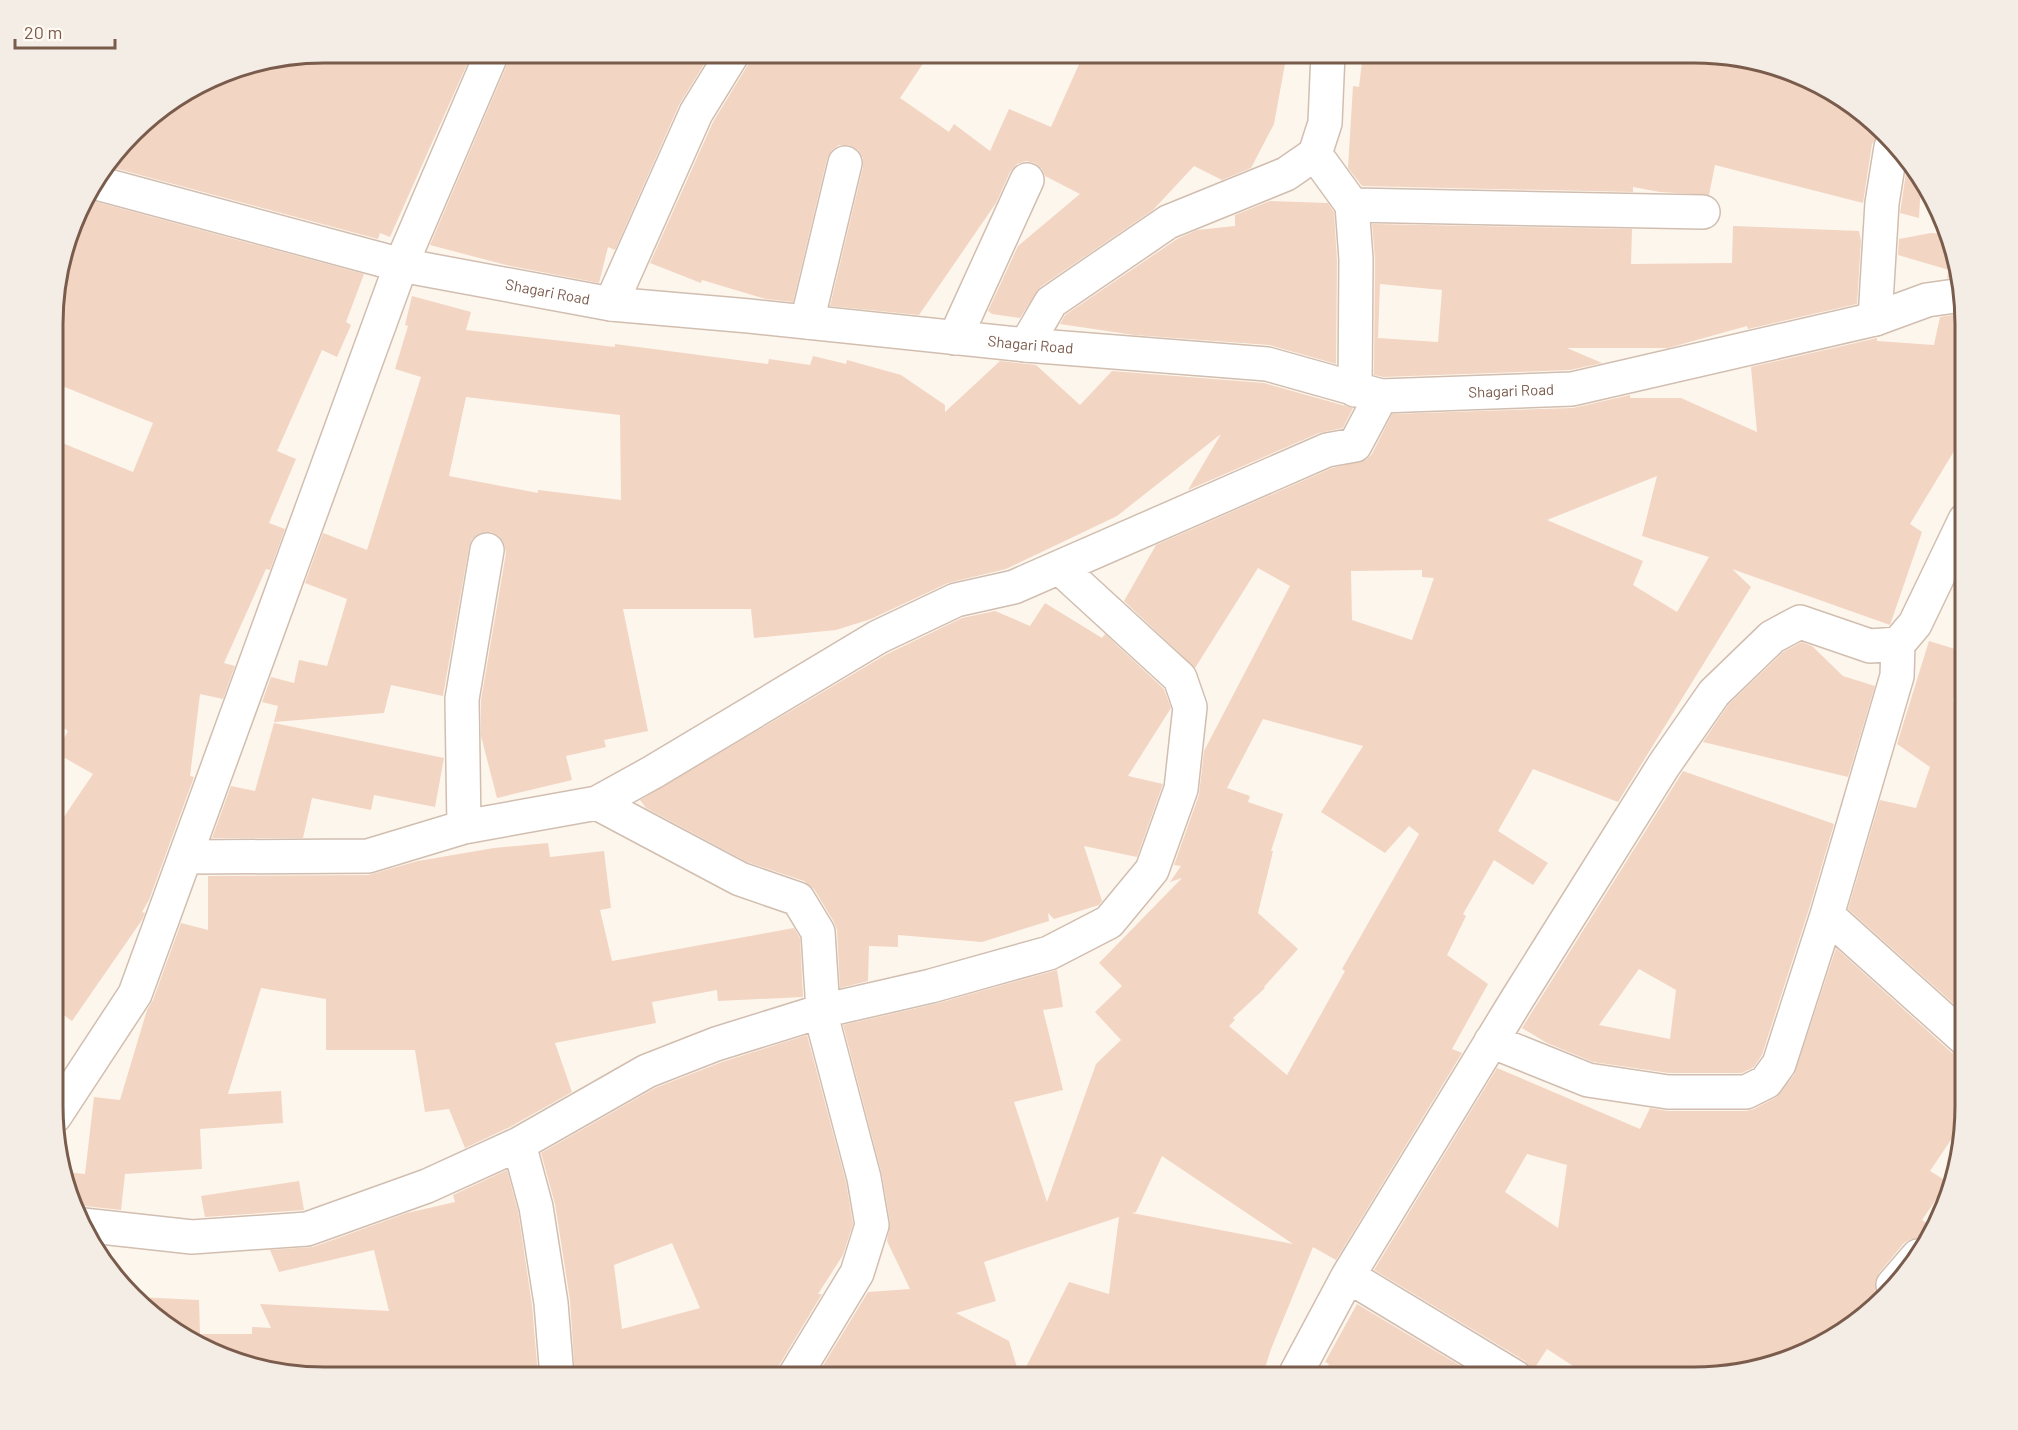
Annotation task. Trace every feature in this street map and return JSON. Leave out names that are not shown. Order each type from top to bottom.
[{"type":"street","points":[[63,1104],[135,994],[401,265],[487,63]]},
{"type":"street","points":[[611,304],[696,113],[727,63]]},
{"type":"street","points":[[1026,345],[1051,302],[1168,222],[1286,174],[1316,154],[1325,123],[1328,63]]},
{"type":"street","points":[[1875,320],[1882,203],[1890,152]]},
{"type":"street","points":[[186,856],[368,856],[464,827],[597,803],[878,637],[956,600],[1014,587],[1328,450],[1355,445],[1368,393],[1352,205],[1316,154]]},
{"type":"street","points":[[807,322],[844,163]]},
{"type":"street","points":[[955,338],[1027,180]]},
{"type":"street","name":"Shagari Road","points":[[103,185],[401,265],[611,304],[749,315],[1026,345],[1267,364],[1368,393],[1572,389],[1875,320],[1927,300],[1953,296]]},
{"type":"street","points":[[1352,205],[1703,212]]},
{"type":"street","points":[[1491,1041],[1588,1080],[1668,1092],[1746,1092],[1766,1083],[1779,1064],[1827,915],[1897,676],[1898,644],[1915,624],[1955,541]]},
{"type":"street","points":[[464,827],[462,699],[487,550]]},
{"type":"street","points":[[92,1226],[192,1237],[307,1229],[427,1186],[519,1144],[648,1071],[716,1044],[822,1011],[931,986],[1049,953],[1109,922],[1152,870],[1181,789],[1190,707],[1180,678],[1060,568]]},
{"type":"street","points":[[1299,1367],[1348,1276],[1491,1041],[1664,765],[1714,693],[1772,637],[1800,622],[1870,646],[1898,644]]},
{"type":"street","points":[[597,803],[740,879],[798,899],[818,932],[824,1026],[864,1178],[872,1225],[857,1273],[800,1367]]},
{"type":"street","points":[[1827,915],[1955,1030]]},
{"type":"street","points":[[519,1144],[536,1207],[551,1303],[556,1367]]},
{"type":"street","points":[[1348,1276],[1498,1367]]},
{"type":"building","points":[[324,63],[468,63],[390,237],[380,233],[378,239],[115,168],[139,139],[179,107],[208,90],[256,72],[290,65]]},
{"type":"building","points":[[508,63],[705,63],[679,105],[615,250],[608,247],[599,283],[506,265],[430,245]]},
{"type":"building","points":[[749,63],[923,63],[900,98],[949,132],[954,124],[990,151],[1009,109],[1051,127],[1080,63],[1285,63],[1274,124],[1251,168],[1222,180],[1194,166],[1153,210],[1040,287],[1020,318],[992,314],[988,311],[1018,246],[1080,194],[1045,176],[1042,169],[1035,163],[1026,161],[1017,164],[1010,172],[996,203],[919,315],[830,306],[863,167],[863,158],[858,150],[849,145],[839,145],[832,150],[827,159],[793,302],[766,299],[702,280],[701,283],[650,263],[713,122]]},
{"type":"building","points":[[1362,63],[1694,63],[1728,65],[1762,72],[1810,90],[1839,107],[1877,137],[1872,144],[1863,203],[1715,165],[1709,195],[1660,192],[1633,187],[1633,192],[1362,186],[1348,168],[1353,86],[1359,87]]},
{"type":"building","points":[[1906,172],[1920,194],[1919,218],[1900,213]]},
{"type":"building","points":[[94,201],[364,274],[346,322],[351,325],[337,357],[322,350],[277,451],[296,459],[269,523],[285,529],[270,570],[266,569],[224,663],[235,666],[223,699],[200,694],[190,776],[194,777],[149,900],[142,912],[145,913],[72,1021],[63,1015],[63,818],[93,774],[63,757],[63,740],[68,731],[63,728],[63,443],[133,472],[153,423],[63,386],[65,290],[77,240]]},
{"type":"building","points":[[1270,201],[1328,203],[1334,212],[1337,260],[1336,364],[1269,345],[1134,335],[1060,324],[1065,315],[1177,239],[1197,230],[1235,226],[1235,215]]},
{"type":"building","points":[[1372,224],[1632,229],[1631,264],[1732,263],[1733,226],[1859,231],[1861,241],[1857,304],[1748,329],[1747,326],[1668,348],[1567,348],[1602,363],[1570,370],[1383,377],[1374,375],[1375,259]],"holes":[[[1380,284],[1442,290],[1438,342],[1378,338]]]},
{"type":"building","points":[[1939,234],[1946,256],[1951,278],[1947,278],[1949,270],[1898,255],[1899,239]]},
{"type":"building","points":[[412,296],[471,312],[466,330],[615,347],[615,344],[768,364],[769,359],[810,365],[813,356],[846,364],[847,360],[901,375],[945,405],[945,412],[1000,361],[1036,365],[1080,405],[1112,371],[1264,383],[1353,408],[1343,428],[1319,433],[1188,490],[1221,434],[1117,516],[1006,569],[948,583],[871,619],[836,630],[754,638],[751,609],[623,609],[648,731],[604,740],[606,747],[566,756],[572,780],[497,798],[481,736],[481,700],[506,553],[504,543],[499,536],[491,532],[480,533],[472,539],[469,547],[443,696],[391,685],[384,713],[274,722],[278,706],[262,702],[271,677],[294,683],[299,660],[327,666],[347,599],[305,583],[323,533],[367,550],[421,377],[395,369],[408,326],[405,325]],"holes":[[[466,397],[620,415],[621,500],[538,490],[538,493],[449,476]]]},
{"type":"building","points":[[1954,315],[1955,450],[1910,524],[1922,532],[1890,625],[1732,569],[1751,587],[1618,802],[1533,769],[1498,831],[1548,863],[1533,885],[1494,860],[1463,914],[1466,916],[1447,955],[1488,984],[1452,1049],[1462,1053],[1336,1260],[1313,1247],[1265,1367],[1026,1367],[1069,1282],[1109,1294],[1119,1217],[984,1262],[996,1301],[956,1313],[1009,1341],[1017,1367],[822,1367],[868,1292],[910,1289],[887,1241],[890,1222],[882,1175],[843,1025],[935,1004],[1057,970],[1063,1007],[1043,1010],[1063,1090],[1014,1102],[1047,1202],[1096,1064],[1121,1040],[1095,1012],[1122,986],[1099,963],[1182,878],[1170,882],[1181,866],[1174,865],[1199,795],[1204,751],[1290,586],[1258,568],[1195,668],[1124,601],[1156,545],[1332,468],[1366,460],[1372,454],[1392,414],[1573,408],[1630,395],[1630,398],[1681,398],[1757,432],[1751,367],[1877,338],[1877,341],[1934,345],[1940,317]],"holes":[[[1657,476],[1642,536],[1709,557],[1677,612],[1633,585],[1643,561],[1547,520]],[[1422,570],[1422,577],[1434,578],[1412,640],[1352,620],[1351,571]],[[1263,719],[1363,746],[1321,812],[1385,853],[1409,826],[1419,834],[1342,969],[1345,971],[1287,1075],[1229,1026],[1235,1020],[1233,1018],[1265,988],[1298,949],[1258,913],[1273,851],[1271,851],[1283,814],[1248,802],[1250,796],[1227,788]],[[1162,1156],[1293,1244],[1132,1213],[1136,1212]]]},
{"type":"building","points":[[1045,603],[1102,638],[1105,634],[1164,689],[1171,708],[1128,776],[1163,784],[1137,857],[1084,846],[1102,901],[1099,905],[1054,919],[1048,913],[1049,921],[982,942],[898,935],[898,947],[869,946],[868,981],[840,988],[837,930],[814,889],[804,881],[747,862],[646,808],[640,800],[887,654],[962,618],[995,611],[1030,626]]},
{"type":"building","points":[[1929,641],[1955,649],[1953,701],[1955,702],[1955,1005],[1848,909],[1880,800],[1916,808],[1930,767],[1897,744]]},
{"type":"building","points":[[1802,642],[1812,646],[1843,676],[1875,686],[1848,777],[1703,742],[1728,705],[1783,652]]},
{"type":"building","points":[[274,723],[444,758],[435,807],[374,795],[371,810],[312,798],[303,838],[212,838],[231,786],[255,791]]},
{"type":"building","points":[[1683,771],[1834,824],[1762,1055],[1754,1067],[1742,1073],[1669,1073],[1593,1062],[1547,1043],[1522,1028]],"holes":[[[1639,969],[1676,990],[1670,1039],[1599,1025]]]},
{"type":"building","points":[[548,843],[550,857],[604,851],[611,908],[600,910],[612,961],[794,928],[800,938],[803,997],[718,1001],[717,990],[652,1002],[656,1023],[555,1043],[572,1092],[510,1127],[465,1148],[449,1109],[425,1112],[415,1050],[326,1050],[326,999],[261,988],[228,1094],[281,1091],[283,1123],[200,1129],[202,1169],[125,1174],[121,1210],[83,1206],[72,1173],[85,1174],[94,1097],[120,1100],[147,1010],[153,1000],[181,923],[208,930],[208,876],[368,875],[418,861],[494,848]]},
{"type":"building","points":[[1836,948],[1955,1054],[1953,1137],[1930,1171],[1944,1180],[1939,1195],[1922,1220],[1927,1223],[1922,1234],[1919,1238],[1904,1243],[1879,1273],[1875,1282],[1875,1294],[1839,1323],[1794,1347],[1745,1362],[1694,1367],[1575,1367],[1547,1349],[1535,1367],[1529,1367],[1525,1361],[1374,1270],[1497,1068],[1640,1129],[1650,1108],[1668,1111],[1746,1111],[1775,1098],[1794,1075]],"holes":[[[1527,1154],[1567,1165],[1558,1228],[1505,1192]]]},
{"type":"building","points":[[807,1035],[846,1182],[853,1224],[843,1255],[818,1294],[822,1294],[778,1367],[574,1367],[570,1300],[555,1204],[541,1153],[655,1088],[722,1062]],"holes":[[[672,1243],[700,1308],[622,1329],[614,1265]]]},
{"type":"building","points":[[507,1170],[518,1211],[532,1305],[537,1367],[324,1367],[273,1362],[240,1353],[208,1340],[179,1323],[147,1297],[199,1300],[200,1334],[252,1334],[252,1327],[271,1328],[260,1304],[389,1311],[374,1250],[279,1272],[270,1250],[313,1247],[407,1213],[455,1202],[453,1195]]},
{"type":"building","points":[[299,1181],[304,1210],[205,1217],[201,1196]]},
{"type":"building","points":[[1357,1304],[1462,1367],[1327,1367],[1329,1364],[1325,1362]]}]
